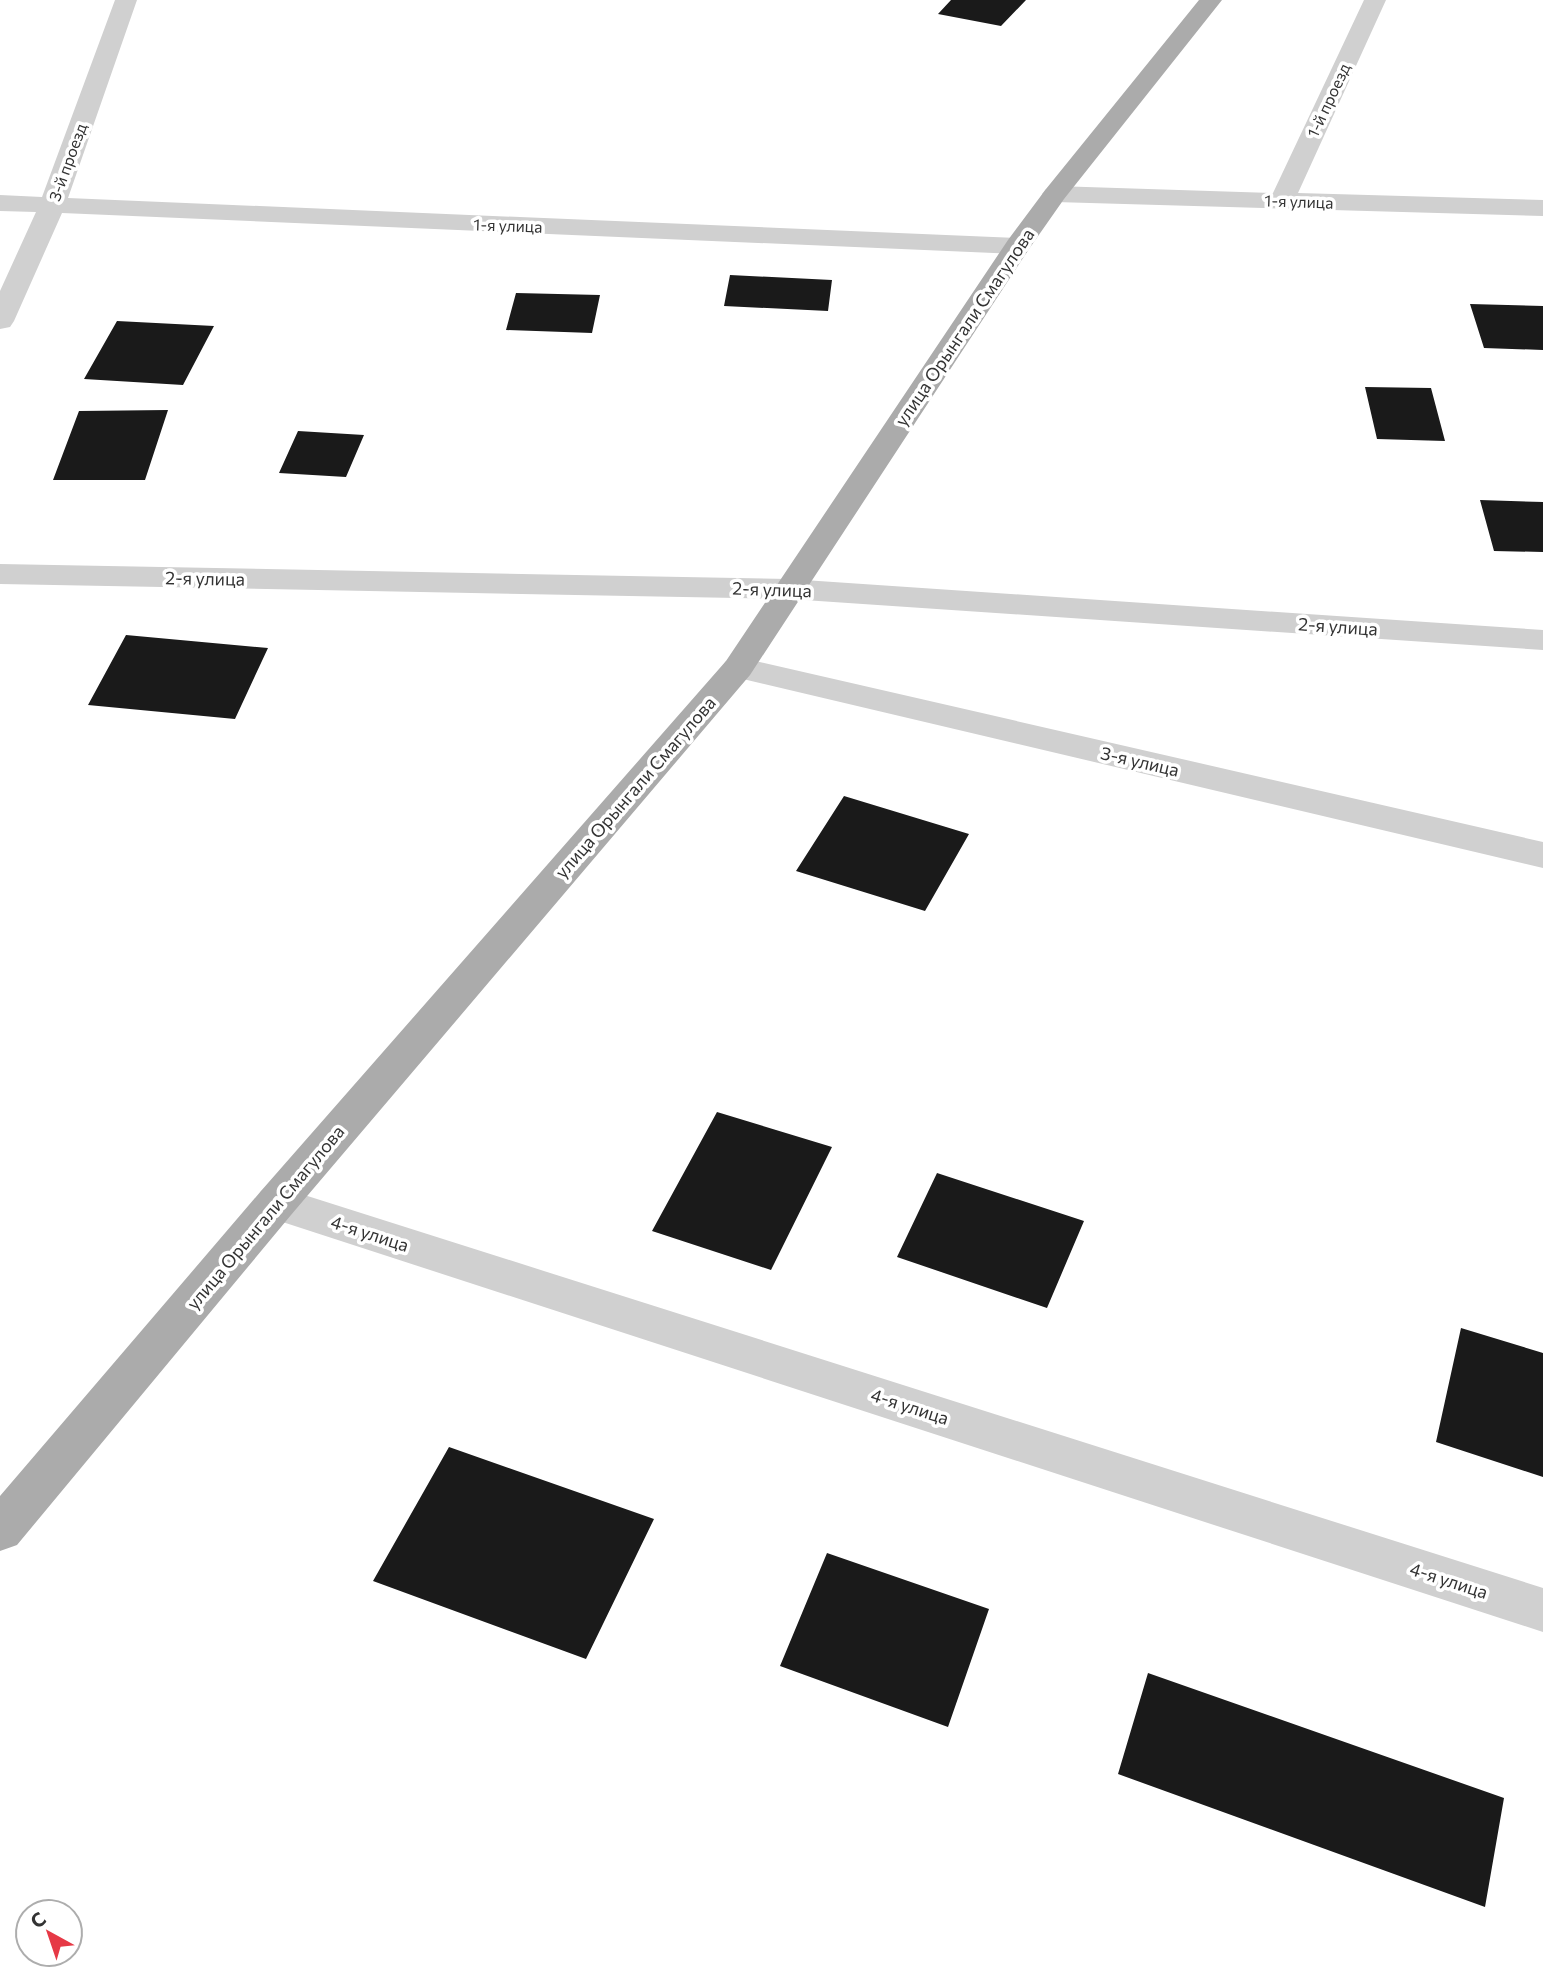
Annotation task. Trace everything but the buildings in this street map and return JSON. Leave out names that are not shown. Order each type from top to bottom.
[{"type":"main road","name":"улица Орынгали Смагулова","points":[[0,1531],[276,1203],[738,668],[1017,246],[1055,194],[1211,0]]},
{"type":"street","name":"3-й проезд","points":[[0,321],[52,206],[126,0]]},
{"type":"street","name":"1-й проезд","points":[[1282,201],[1375,0]]},
{"type":"street","name":"1-я улица","points":[[1055,194],[1543,208]]},
{"type":"street","name":"1-я улица","points":[[0,203],[1017,246]]},
{"type":"street","name":"2-я улица","points":[[0,574],[789,589],[1543,640]]},
{"type":"street","name":"3-я улица","points":[[738,668],[1543,855]]},
{"type":"street","name":"4-я улица","points":[[276,1203],[1543,1610]]}]
